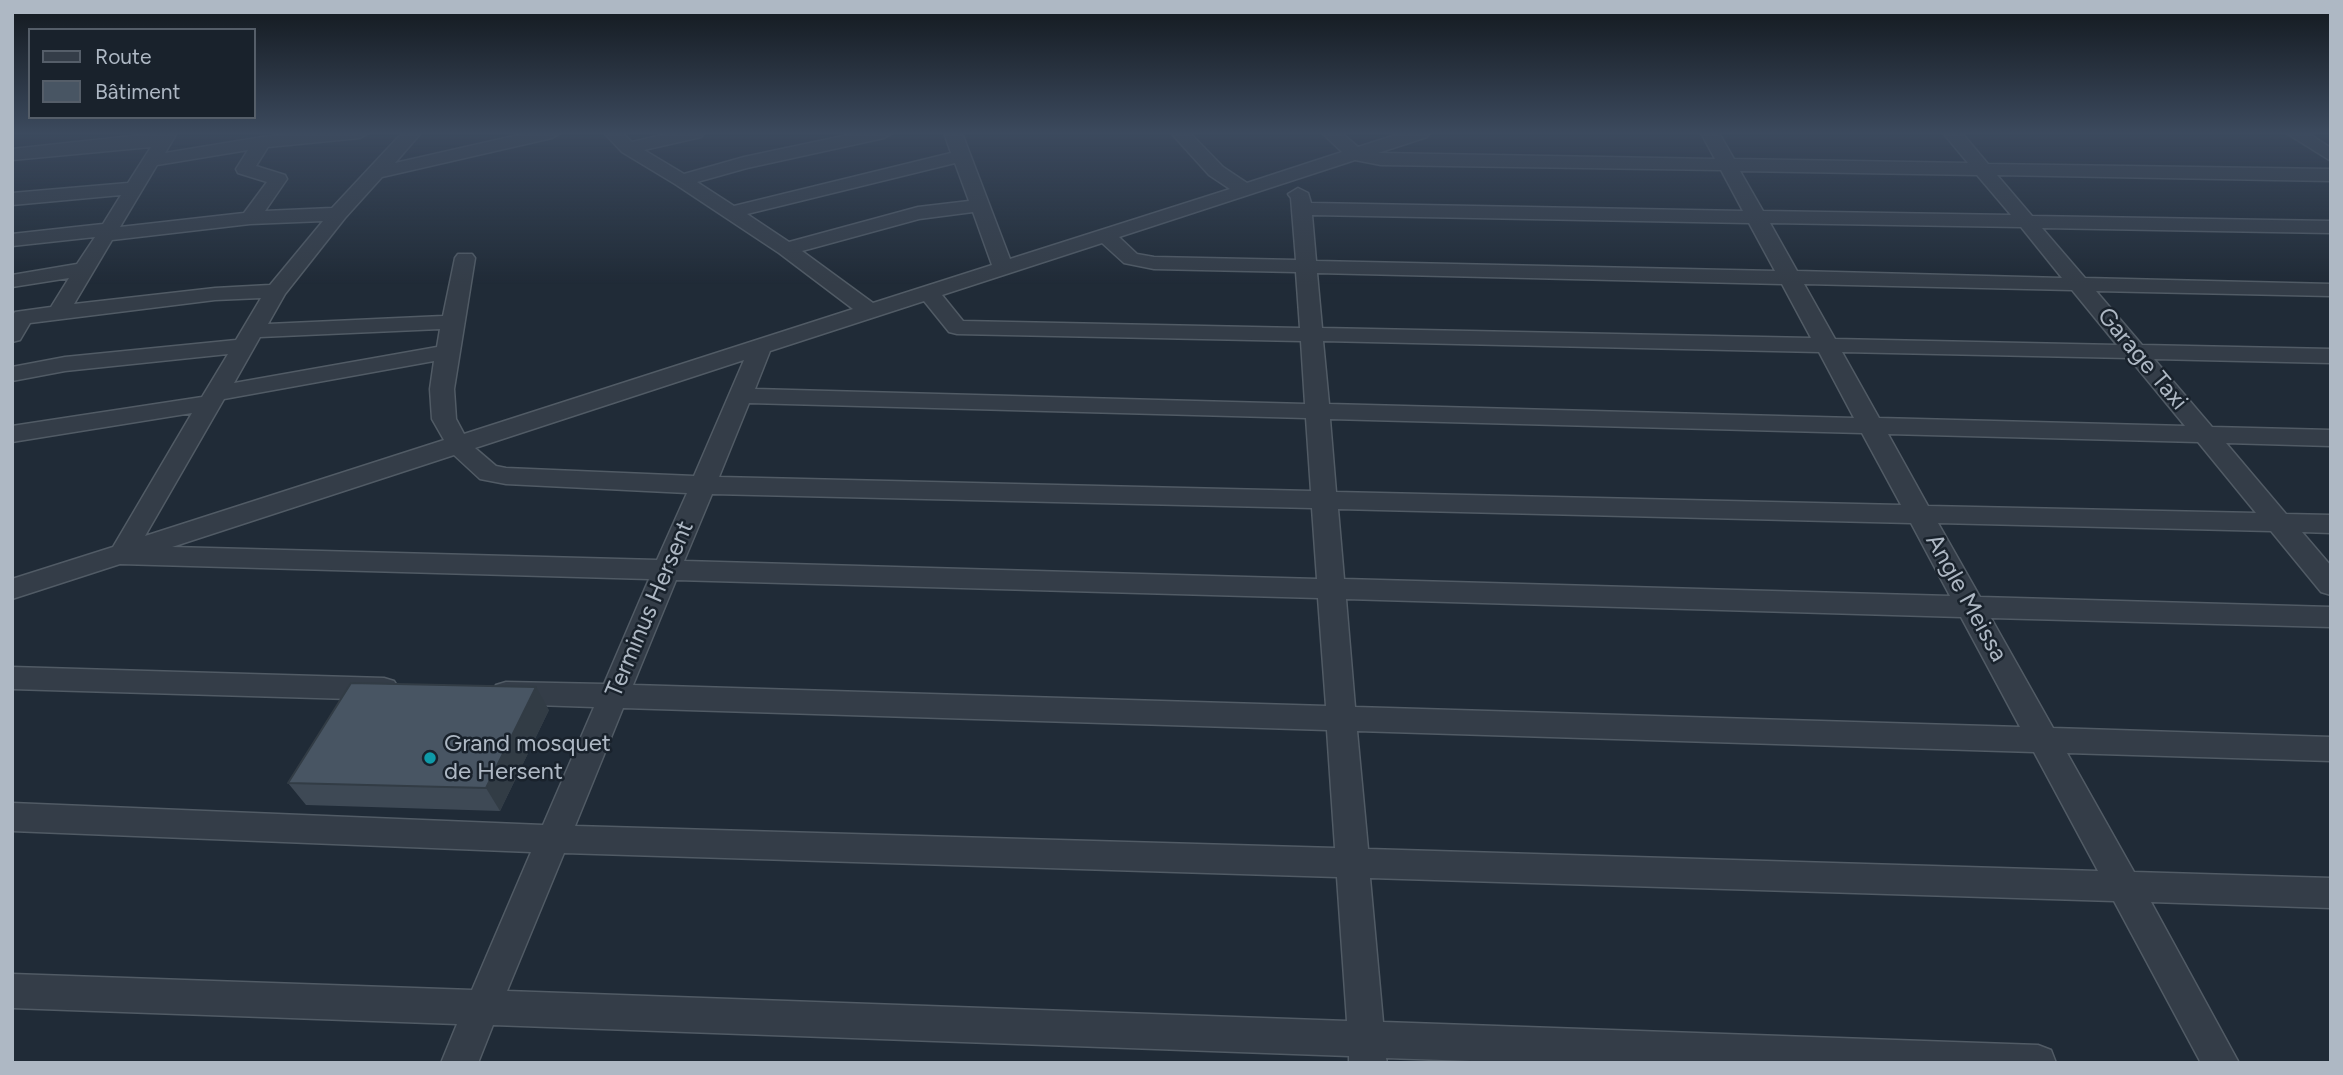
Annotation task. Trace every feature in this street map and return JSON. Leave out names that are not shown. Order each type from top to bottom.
[{"type":"street","points":[[59,311],[137,183]]},
{"type":"street","points":[[250,218],[275,183]]},
{"type":"street","points":[[121,555],[276,291],[365,183]]},
{"type":"street","points":[[687,183],[786,249],[871,312]]},
{"type":"street","points":[[731,212],[850,183]]},
{"type":"street","points":[[972,183],[1004,268]]},
{"type":"street","points":[[1234,183],[1246,191]]},
{"type":"street","points":[[12,589],[1270,183]]},
{"type":"street","points":[[1284,183],[1301,197],[1367,1051]]},
{"type":"street","name":"Angle Meissa","points":[[1738,183],[2221,1063]]},
{"type":"street","name":"Garage Taxi","points":[[1994,183],[2331,585]]},
{"type":"street","points":[[12,200],[134,188]]},
{"type":"street","points":[[786,249],[918,213],[980,205]]},
{"type":"street","points":[[1302,209],[2331,227]]},
{"type":"street","points":[[12,240],[250,218],[338,214]]},
{"type":"street","points":[[1106,236],[1131,259],[1154,263],[2331,290]]},
{"type":"street","points":[[465,258],[442,389],[444,419],[459,446],[477,466],[489,473],[703,485],[2331,524]]},
{"type":"street","points":[[12,281],[85,269]]},
{"type":"street","points":[[12,335],[23,317],[59,311],[215,294],[276,291]]},
{"type":"street","points":[[929,293],[957,327],[2331,356]]},
{"type":"street","points":[[12,374],[248,338],[453,321]]},
{"type":"street","name":"Terminus Hersent","points":[[459,1063],[760,349]]},
{"type":"street","points":[[12,434],[447,352]]},
{"type":"street","points":[[740,396],[2331,438]]},
{"type":"street","points":[[121,555],[2331,617]]},
{"type":"street","points":[[12,678],[418,690]]},
{"type":"street","points":[[474,692],[2331,749]]},
{"type":"street","points":[[12,817],[553,839],[2331,893]]},
{"type":"street","points":[[12,991],[482,1008],[1367,1051],[2038,1063]]},
{"type":"building","name":"Grand mosquet de Hersent","points":[[351,683],[536,687],[486,788],[288,783]]},
{"type":"place","name":"Grand mosquet de Hersent","points":[[430,758]]}]
